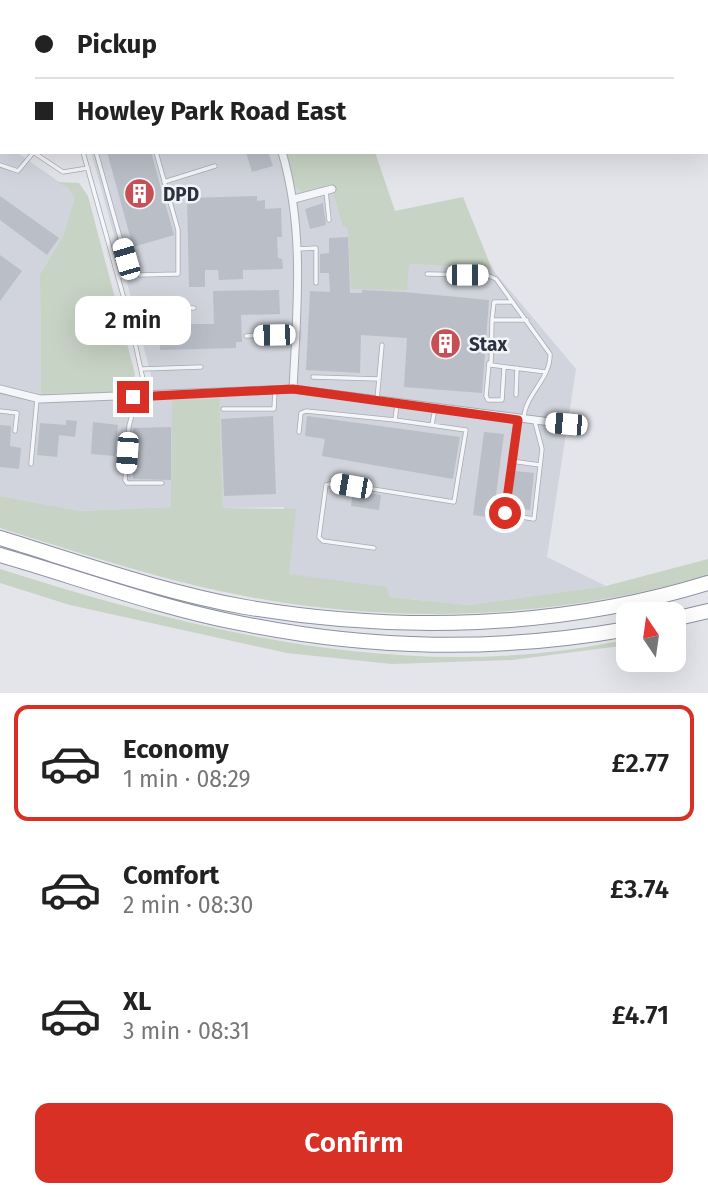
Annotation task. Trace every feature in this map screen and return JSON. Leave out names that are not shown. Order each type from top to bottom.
[{"type":"highway","points":[[0,538],[159,587],[244,606],[358,623],[447,623],[554,616],[625,605],[708,583]]},
{"type":"highway","points":[[0,555],[238,623],[362,643],[449,647],[558,640],[616,631]]},
{"type":"highway","points":[[686,616],[708,611]]},
{"type":"street","points":[[283,154],[294,199],[299,277],[293,389]]},
{"type":"street","points":[[294,199],[329,190]]},
{"type":"street","points":[[0,389],[37,399],[293,389],[566,424]]},
{"type":"lane","points":[[0,165],[18,171],[31,154]]},
{"type":"lane","points":[[36,154],[63,172],[88,168]]},
{"type":"lane","points":[[84,154],[126,305],[146,395]]},
{"type":"lane","points":[[97,154],[126,259],[140,275],[178,274],[178,230],[157,154]]},
{"type":"lane","points":[[164,181],[215,166]]},
{"type":"lane","points":[[329,190],[329,220]]},
{"type":"lane","points":[[297,249],[316,248],[316,283]]},
{"type":"lane","points":[[118,278],[133,267]]},
{"type":"lane","points":[[426,274],[487,275],[496,279],[550,354],[551,363],[524,406],[511,461],[505,513],[534,519],[542,444],[535,422]]},
{"type":"lane","points":[[504,368],[502,400],[488,400],[486,396],[494,302],[513,302]]},
{"type":"lane","points":[[126,305],[194,308]]},
{"type":"lane","points":[[492,320],[527,320]]},
{"type":"lane","points":[[246,335],[296,334]]},
{"type":"lane","points":[[377,400],[382,345]]},
{"type":"lane","points":[[489,361],[493,367],[546,372]]},
{"type":"lane","points":[[141,369],[201,367]]},
{"type":"lane","points":[[516,395],[517,369]]},
{"type":"lane","points":[[313,377],[379,379]]},
{"type":"lane","points":[[223,409],[274,409],[275,391]]},
{"type":"lane","points":[[133,397],[125,480],[127,483],[162,483]]},
{"type":"lane","points":[[31,464],[37,399]]},
{"type":"lane","points":[[395,420],[398,402]]},
{"type":"lane","points":[[432,425],[435,408]]},
{"type":"lane","points":[[0,411],[17,413],[15,431]]},
{"type":"lane","points":[[299,432],[301,413],[306,411],[466,430],[454,502],[335,483],[326,485],[318,537],[323,541],[374,548]]},
{"type":"lane","points":[[511,461],[540,465]]},
{"type":"shaded area","points":[[0,154],[19,154],[68,188],[76,198],[63,236],[40,274],[41,394],[122,392],[153,383],[127,282],[131,277],[124,271],[92,154],[287,154],[289,160],[331,186],[342,225],[409,264],[492,269],[576,369],[547,557],[606,586],[469,605],[389,597],[335,581],[288,574],[284,507],[223,508],[218,398],[172,401],[172,507],[80,511],[0,496]]},
{"type":"green space","points":[[286,154],[376,154],[395,211],[463,197],[492,269],[409,264],[407,290],[351,289],[348,229],[342,225],[331,186],[303,192],[293,186]]},
{"type":"green space","points":[[58,182],[79,183],[88,196],[135,374],[133,384],[122,392],[41,394],[40,274],[63,236],[75,198],[68,188]]},
{"type":"green space","points":[[219,398],[223,508],[296,509],[289,574],[387,587],[389,597],[469,605],[606,586],[708,559],[708,575],[598,600],[542,608],[430,614],[373,612],[317,607],[228,593],[130,568],[0,528],[0,496],[80,511],[171,507],[172,400]]},
{"type":"green space","points":[[0,569],[153,614],[310,646],[390,654],[469,657],[549,652],[616,641],[616,647],[512,660],[392,664],[287,653],[70,605],[0,583]]},
{"type":"building","name":"DPD","points":[[108,154],[152,154],[174,235],[133,247]]},
{"type":"building","points":[[247,154],[269,154],[273,166],[252,172]]},
{"type":"building","points":[[0,196],[59,238],[47,255],[0,220]]},
{"type":"building","points":[[257,196],[257,201],[265,200],[265,209],[281,208],[282,237],[277,237],[278,258],[282,259],[283,269],[243,270],[243,279],[219,280],[218,270],[205,270],[205,287],[189,287],[187,198]]},
{"type":"building","points":[[323,203],[326,225],[310,229],[305,209]]},
{"type":"building","points":[[348,237],[350,293],[362,293],[362,290],[404,292],[489,300],[482,393],[404,387],[407,338],[361,335],[360,373],[306,370],[310,291],[330,292],[329,273],[320,273],[320,254],[329,253],[329,238]]},
{"type":"building","points":[[0,255],[22,271],[0,301]]},
{"type":"building","points":[[279,290],[280,314],[241,315],[242,342],[236,342],[236,348],[160,350],[160,324],[214,324],[213,291]]},
{"type":"building","points":[[273,416],[276,494],[224,496],[221,419]]},
{"type":"building","points":[[307,416],[460,437],[453,479],[322,456],[325,439],[305,436]]},
{"type":"building","points":[[66,420],[77,421],[75,437],[59,435],[57,457],[37,455],[40,423],[66,425]]},
{"type":"building","points":[[93,422],[118,425],[115,456],[91,454]]},
{"type":"building","points":[[0,425],[11,426],[10,446],[21,448],[19,469],[0,467]]},
{"type":"building","points":[[171,427],[171,480],[133,479],[133,428]]},
{"type":"building","points":[[484,432],[504,434],[493,518],[473,515]]},
{"type":"building","points":[[515,471],[534,473],[530,510],[510,508]]},
{"type":"building","points":[[353,491],[381,495],[379,510],[351,506]]},
{"type":"place","name":"DPD","points":[[140,194]]},
{"type":"place","name":"Stax","points":[[446,344]]},
{"type":"route","points":[[133,397],[293,389],[518,420],[512,447],[505,513]]}]
